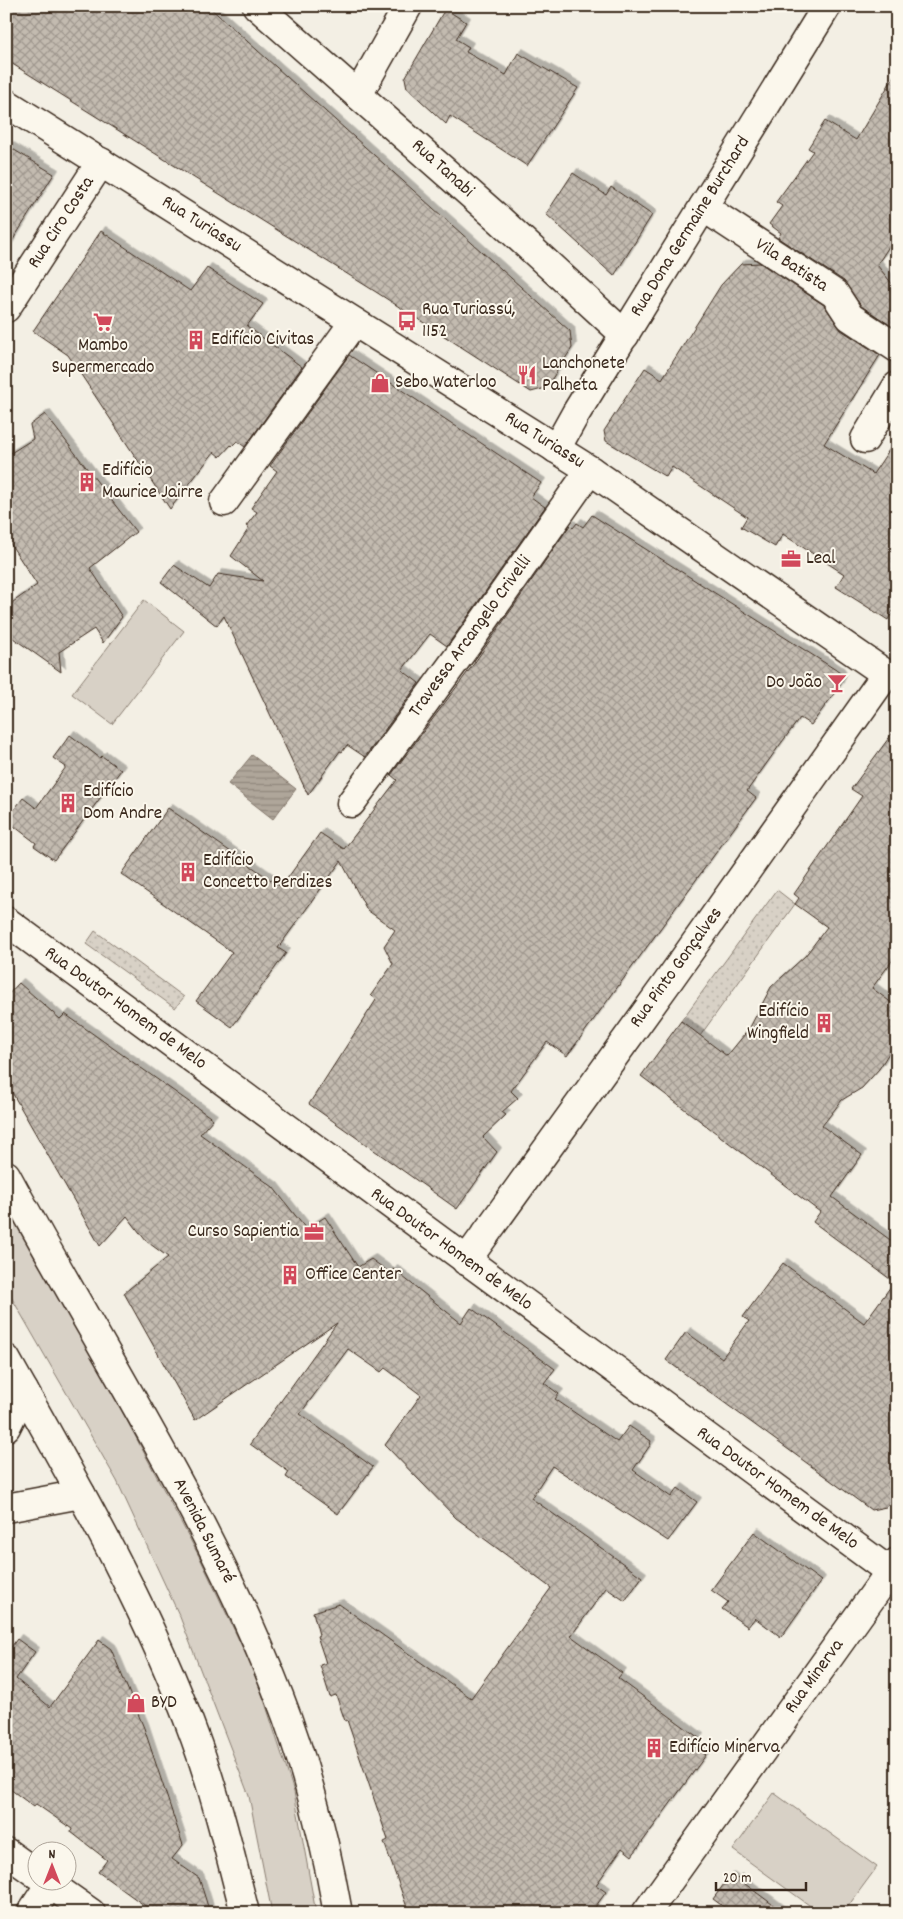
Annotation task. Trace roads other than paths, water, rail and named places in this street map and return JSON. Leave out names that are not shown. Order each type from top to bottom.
[{"type":"street","name":"Rua Tanabi","points":[[256,6],[625,334]]},
{"type":"street","points":[[358,95],[408,6]]},
{"type":"street","name":"Rua Dona Germaine Burchard","points":[[556,449],[828,6]]},
{"type":"street","name":"Rua Turiassu","points":[[6,103],[590,470],[893,677]]},
{"type":"street","name":"Rua Ciro Costa","points":[[6,308],[101,162]]},
{"type":"street","name":"Vila Batista","points":[[703,208],[835,294],[850,317],[897,348]]},
{"type":"street","points":[[224,502],[354,322]]},
{"type":"street","points":[[865,439],[897,386]]},
{"type":"street","name":"Travessa Arcangelo Crivelli","points":[[351,803],[469,642],[590,470]]},
{"type":"street","name":"Rua Pinto Gonçalves","points":[[466,1261],[667,983],[893,677]]},
{"type":"street","name":"Rua Doutor Homem de Melo","points":[[6,921],[466,1261],[894,1570]]},
{"type":"street","name":"Avenida Sumaré","points":[[6,1175],[198,1517],[227,1576],[279,1696],[293,1735],[314,1805],[338,1913]]},
{"type":"street","points":[[6,1359],[81,1494],[164,1663],[194,1737],[217,1804],[245,1913]]},
{"type":"street","points":[[6,1427],[24,1391]]},
{"type":"street","points":[[6,1508],[81,1494]]},
{"type":"street","name":"Rua Minerva","points":[[646,1913],[894,1570]]},
{"type":"street","points":[[6,1852],[28,1868]]},
{"type":"street","points":[[30,1913],[40,1892]]},
{"type":"street","points":[[62,1892],[91,1913]]},
{"type":"place","name":"Rua Turiassú, 1152","points":[[407,321]]},
{"type":"place","name":"Mambo Supermercado","points":[[103,322]]},
{"type":"place","name":"Edifício Civitas","points":[[196,340]]},
{"type":"place","name":"Lanchonete Palheta","points":[[527,375]]},
{"type":"place","name":"Sebo Waterloo","points":[[380,383]]},
{"type":"place","name":"Edifício Maurice Jairre","points":[[87,482]]},
{"type":"place","name":"Leal","points":[[791,559]]},
{"type":"place","name":"Do João","points":[[837,683]]},
{"type":"place","name":"Edifício Dom Andre","points":[[68,803]]},
{"type":"place","name":"Edifício Concetto Perdizes","points":[[188,872]]},
{"type":"place","name":"Edifício Wingfield","points":[[824,1023]]},
{"type":"place","name":"Curso Sapientia","points":[[314,1232]]},
{"type":"place","name":"Office Center","points":[[290,1275]]},
{"type":"place","name":"BYD","points":[[136,1703]]},
{"type":"place","name":"Edifício Minerva","points":[[654,1748]]}]
